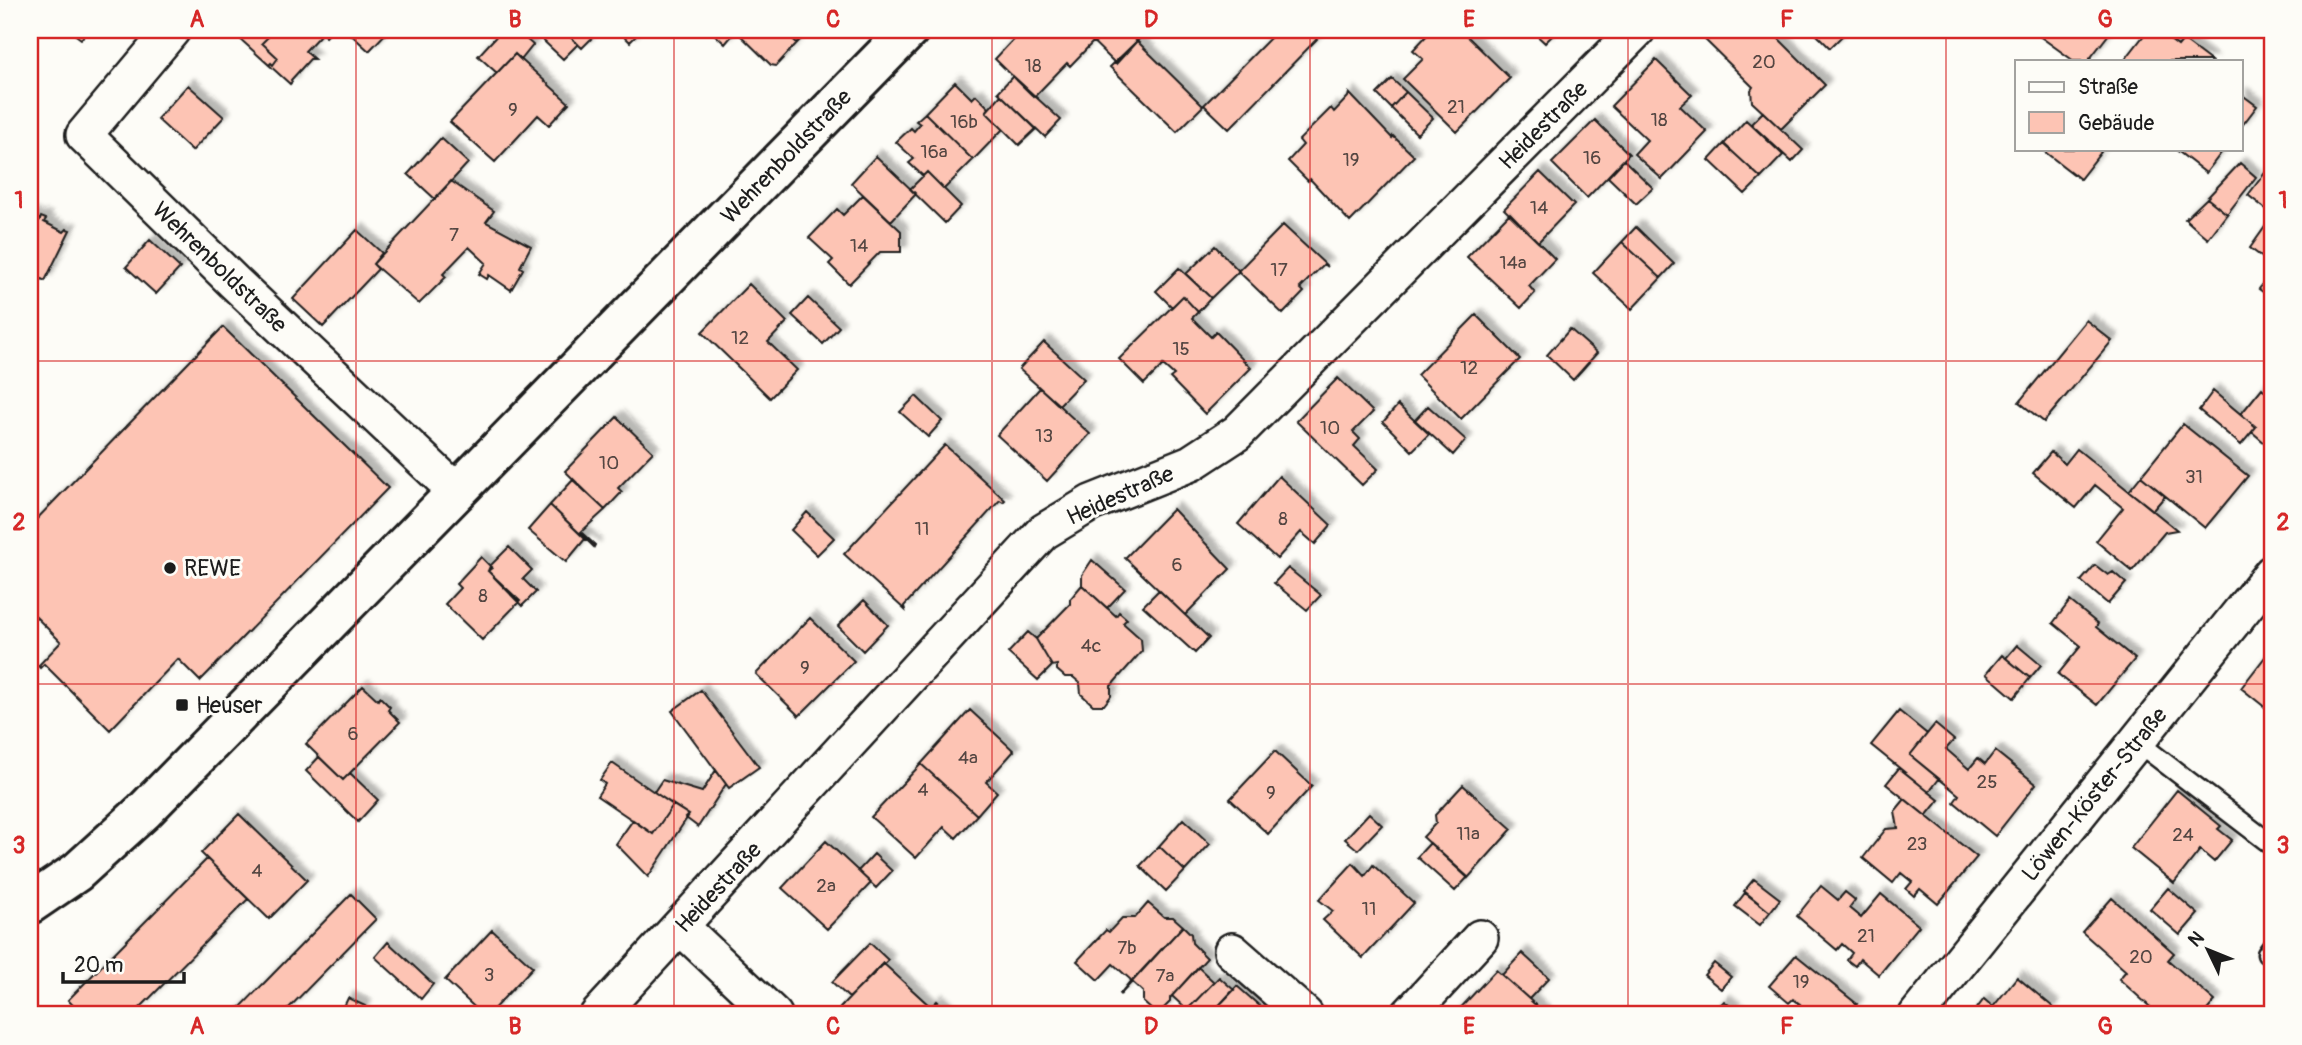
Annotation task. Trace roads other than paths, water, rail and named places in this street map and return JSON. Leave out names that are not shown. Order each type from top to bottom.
[{"type":"street","name":"Wehrenboldstraße","points":[[172,30],[85,135],[244,292],[457,492]]},
{"type":"street","name":"Wehrenboldstraße","points":[[30,904],[77,872],[144,811],[909,30]]},
{"type":"street","name":"Heidestraße","points":[[598,1015],[1043,533],[1091,503],[1191,463],[1237,433],[1637,30]]},
{"type":"street","name":"Löwen-Köster-Straße","points":[[1917,1015],[2272,573]]},
{"type":"street","points":[[681,927],[774,1015]]},
{"type":"street","points":[[1409,1015],[1480,938]]},
{"type":"street","points":[[1232,951],[1305,1015]]},
{"type":"lane","points":[[2136,741],[2272,845]]},
{"type":"place","name":"REWE","points":[[170,568]]},
{"type":"place","name":"Heuser","points":[[182,705]]}]
